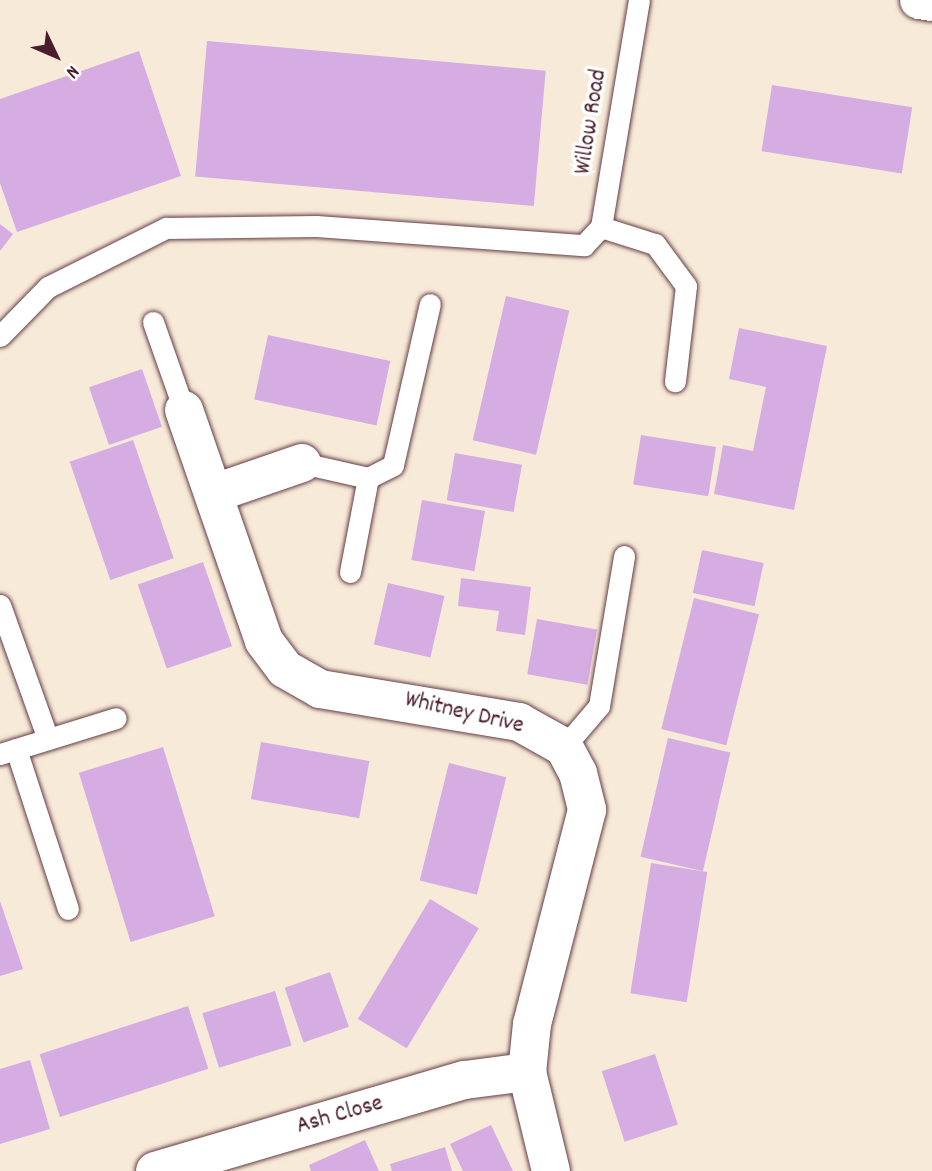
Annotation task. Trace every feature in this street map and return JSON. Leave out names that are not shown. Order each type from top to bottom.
[{"type":"street","points":[[919,0],[932,2]]},
{"type":"street","name":"Whitney Drive","points":[[184,410],[215,493],[264,641],[285,669],[320,689],[519,722],[564,747]]},
{"type":"street","points":[[215,493],[302,463]]},
{"type":"street","points":[[551,1171],[527,1072],[538,997],[587,810],[564,747]]},
{"type":"street","name":"Ash Close","points":[[155,1171],[465,1080],[527,1072]]},
{"type":"lane","name":"Willow Road","points":[[601,227],[639,0]]},
{"type":"lane","points":[[0,336],[48,287],[166,229],[316,226],[584,245],[601,227],[655,244],[686,286],[675,381]]},
{"type":"lane","points":[[302,463],[368,478],[393,465],[430,304]]},
{"type":"lane","points":[[153,322],[184,410]]},
{"type":"lane","points":[[350,572],[368,478]]},
{"type":"lane","points":[[564,747],[599,706],[624,556]]},
{"type":"lane","points":[[0,605],[48,739]]},
{"type":"lane","points":[[68,909],[8,751],[116,718]]},
{"type":"building","points":[[207,41],[546,71],[534,206],[195,176]]},
{"type":"building","points":[[139,51],[181,176],[17,232],[0,183],[0,99]]},
{"type":"building","points":[[772,85],[912,107],[902,173],[762,151]]},
{"type":"building","points":[[0,224],[13,234],[0,251]]},
{"type":"building","points":[[506,296],[569,311],[536,455],[473,440]]},
{"type":"building","points":[[739,328],[827,346],[794,510],[714,494],[723,445],[753,451],[766,387],[729,379]]},
{"type":"building","points":[[268,335],[390,361],[377,426],[254,400]]},
{"type":"building","points":[[142,369],[162,427],[109,445],[89,387]]},
{"type":"building","points":[[641,435],[716,447],[708,496],[633,484]]},
{"type":"building","points":[[133,440],[174,558],[110,580],[70,462]]},
{"type":"building","points":[[455,453],[522,465],[514,512],[447,500]]},
{"type":"building","points":[[422,500],[485,511],[474,571],[411,560]]},
{"type":"building","points":[[702,550],[764,563],[754,606],[693,593]]},
{"type":"building","points":[[203,562],[232,646],[167,669],[138,584]]},
{"type":"building","points":[[461,578],[531,587],[525,635],[496,631],[499,611],[458,606]]},
{"type":"building","points":[[388,583],[445,596],[430,657],[374,644]]},
{"type":"building","points":[[694,598],[759,614],[726,745],[661,729]]},
{"type":"building","points":[[537,619],[597,630],[587,685],[527,674]]},
{"type":"building","points":[[668,738],[730,752],[703,871],[641,857]]},
{"type":"building","points":[[261,742],[369,761],[359,818],[251,799]]},
{"type":"building","points":[[163,747],[215,916],[131,942],[79,773]]},
{"type":"building","points":[[449,763],[506,777],[477,895],[420,880]]},
{"type":"building","points":[[651,863],[707,872],[687,1002],[630,993]]},
{"type":"building","points":[[430,899],[479,928],[407,1048],[358,1019]]},
{"type":"building","points":[[0,901],[23,969],[0,976]]},
{"type":"building","points":[[330,972],[349,1027],[303,1042],[285,988]]},
{"type":"building","points":[[275,991],[292,1046],[219,1068],[202,1013]]},
{"type":"building","points":[[188,1006],[208,1069],[60,1117],[40,1054]]},
{"type":"building","points":[[655,1054],[678,1124],[625,1142],[602,1071]]},
{"type":"building","points":[[30,1060],[50,1129],[0,1144],[0,1069]]},
{"type":"building","points":[[491,1125],[513,1171],[463,1171],[450,1144]]},
{"type":"building","points":[[365,1140],[379,1171],[311,1171],[309,1165]]},
{"type":"building","points":[[445,1147],[452,1171],[392,1171],[390,1164]]}]
